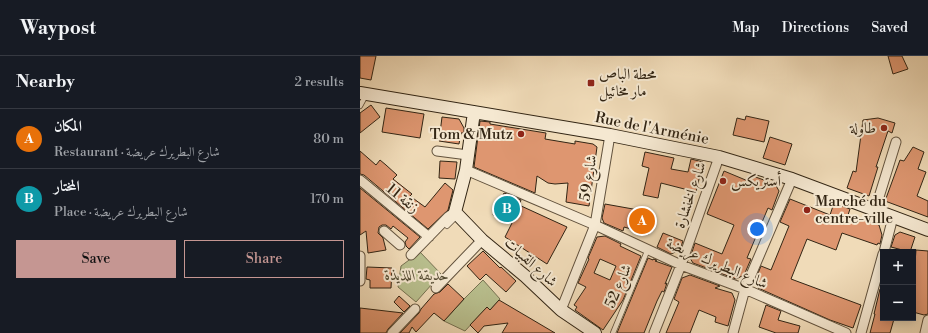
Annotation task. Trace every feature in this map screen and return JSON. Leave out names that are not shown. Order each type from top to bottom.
[{"type":"street","name":"Rue de l'Arménie","points":[[364,94],[610,135],[719,157],[792,179],[928,230]]},
{"type":"street","points":[[412,255],[448,217],[457,214],[466,170],[474,112]]},
{"type":"street","name":"شارع 59","points":[[561,310],[595,225],[610,135]]},
{"type":"street","points":[[875,210],[896,142]]},
{"type":"street","points":[[437,151],[468,155]]},
{"type":"street","name":"شارع الخنشارة","points":[[654,333],[681,265],[719,157]]},
{"type":"street","name":"شارع البطريرك عريضة","points":[[466,170],[595,225],[681,265],[745,289],[846,333]]},
{"type":"street","points":[[733,333],[745,289],[792,179]]},
{"type":"street","name":"زنقة 11","points":[[360,180],[429,237]]},
{"type":"street","name":"شارع القبيات","points":[[457,214],[482,240],[526,276],[561,310],[595,333]]},
{"type":"street","points":[[884,249],[893,217]]},
{"type":"street","points":[[384,230],[400,245]]},
{"type":"street","points":[[436,288],[482,240]]},
{"type":"street","points":[[360,256],[360,281]]},
{"type":"street","points":[[861,333],[880,264]]},
{"type":"street","points":[[392,333],[416,309]]},
{"type":"street","points":[[925,333],[928,320]]},
{"type":"lane","points":[[360,106],[364,94]]},
{"type":"lane","points":[[447,226],[457,214]]},
{"type":"lane","name":"شارع 52","points":[[613,333],[648,249]]},
{"type":"green space","name":"حديقة اللذيذة","points":[[420,252],[441,274],[416,302],[398,287],[401,266]]},
{"type":"green space","points":[[483,280],[500,299],[490,310],[487,307],[465,331],[444,321],[464,299]]},
{"type":"building","points":[[360,56],[376,56],[371,80],[360,78]]},
{"type":"building","points":[[888,56],[902,56],[908,69],[893,74]]},
{"type":"building","points":[[371,105],[380,117],[360,133],[360,113]]},
{"type":"building","points":[[386,108],[424,114],[420,138],[382,132]]},
{"type":"building","points":[[746,116],[769,121],[764,142],[733,135],[737,118],[745,120]]},
{"type":"building","points":[[442,117],[459,119],[464,128],[464,133],[461,133],[459,144],[439,141]]},
{"type":"building","points":[[878,118],[895,123],[892,133],[888,131],[876,167],[878,167],[869,196],[847,188],[853,171],[856,172],[863,120]]},
{"type":"building","points":[[480,121],[546,133],[545,139],[575,144],[575,141],[593,144],[597,147],[589,206],[566,202],[568,183],[548,183],[537,176],[535,193],[474,167]]},
{"type":"building","points":[[770,137],[792,144],[785,165],[763,158]]},
{"type":"building","points":[[913,147],[924,152],[918,169],[926,172],[917,196],[928,201],[928,217],[885,201],[900,160],[904,161]]},
{"type":"building","points":[[360,151],[376,165],[380,160],[386,165],[397,175],[393,179],[412,194],[410,196],[425,207],[445,183],[453,190],[448,210],[428,229],[364,175],[360,174]]},
{"type":"building","points":[[645,152],[674,158],[671,169],[688,172],[691,159],[703,162],[696,192],[661,183],[658,198],[643,195],[649,168],[642,166]]},
{"type":"building","points":[[440,161],[457,162],[455,179],[439,178]]},
{"type":"building","points":[[724,171],[748,181],[750,175],[775,184],[779,191],[772,210],[768,208],[747,258],[751,259],[744,275],[736,279],[693,263],[690,258],[695,243],[722,254],[734,225],[707,214]]},
{"type":"building","points":[[360,188],[420,237],[409,249],[405,242],[408,238],[393,226],[391,229],[386,225],[382,225],[379,227],[378,233],[383,238],[386,250],[368,253],[366,231],[360,235]]},
{"type":"building","points":[[504,193],[521,200],[519,205],[567,227],[547,264],[505,237],[512,223],[493,215]]},
{"type":"building","points":[[790,199],[830,215],[834,203],[850,209],[848,215],[879,225],[882,235],[880,244],[878,243],[877,245],[842,233],[836,250],[807,239],[791,279],[861,305],[853,328],[830,320],[758,288],[760,285],[754,283],[761,266],[771,270],[789,226],[780,222]]},
{"type":"building","points":[[605,204],[633,209],[654,215],[649,234],[624,227],[623,231],[604,223],[602,218]]},
{"type":"building","points":[[900,232],[915,237],[911,249],[899,249],[891,247],[895,235]]},
{"type":"building","points":[[663,233],[683,241],[680,250],[671,254],[657,247]]},
{"type":"building","points":[[605,236],[621,244],[620,246],[641,256],[623,300],[603,330],[575,310],[577,307],[574,305],[586,287],[578,283],[597,237]],"holes":[[[600,259],[616,266],[610,280],[594,273]]]},
{"type":"building","points":[[916,250],[928,251],[928,314],[924,315],[916,313]]},
{"type":"building","points":[[483,251],[516,281],[506,292],[486,274],[480,280],[467,266]]},
{"type":"building","points":[[648,258],[657,260],[655,261],[672,267],[665,284],[667,283],[664,292],[662,291],[657,301],[644,333],[617,333]]},
{"type":"building","points":[[367,267],[392,268],[391,288],[370,288],[370,280],[366,279]]},
{"type":"building","points":[[690,275],[720,286],[715,288],[732,293],[735,300],[728,326],[715,322],[716,317],[699,310],[690,333],[666,333],[679,302],[674,299],[682,278]]},
{"type":"building","points":[[448,284],[464,299],[444,321],[434,313],[416,332],[412,327],[409,333],[400,333],[434,294],[440,292]]},
{"type":"building","points":[[880,289],[880,321],[893,321],[890,333],[870,333]]},
{"type":"building","points":[[399,296],[410,306],[404,312],[394,302]]},
{"type":"building","points":[[499,300],[555,333],[502,333],[508,323],[484,326],[478,333],[470,325],[487,307],[490,310]]},
{"type":"building","points":[[766,305],[781,311],[778,320],[800,326],[798,333],[776,333],[759,327]]},
{"type":"building","points":[[360,308],[403,313],[386,333],[360,333]]},
{"type":"place","name":"محطة الباص مار مخائيل","points":[[591,83]]},
{"type":"place","name":"طاولة","points":[[884,128]]},
{"type":"place","name":"Tom & Mutz","points":[[521,134]]},
{"type":"place","name":"أستريكس","points":[[723,181]]},
{"type":"place","name":"المختار","points":[[507,209]]},
{"type":"place","name":"Marché du centre-ville","points":[[807,210]]},
{"type":"place","name":"المكان","points":[[642,221]]}]
